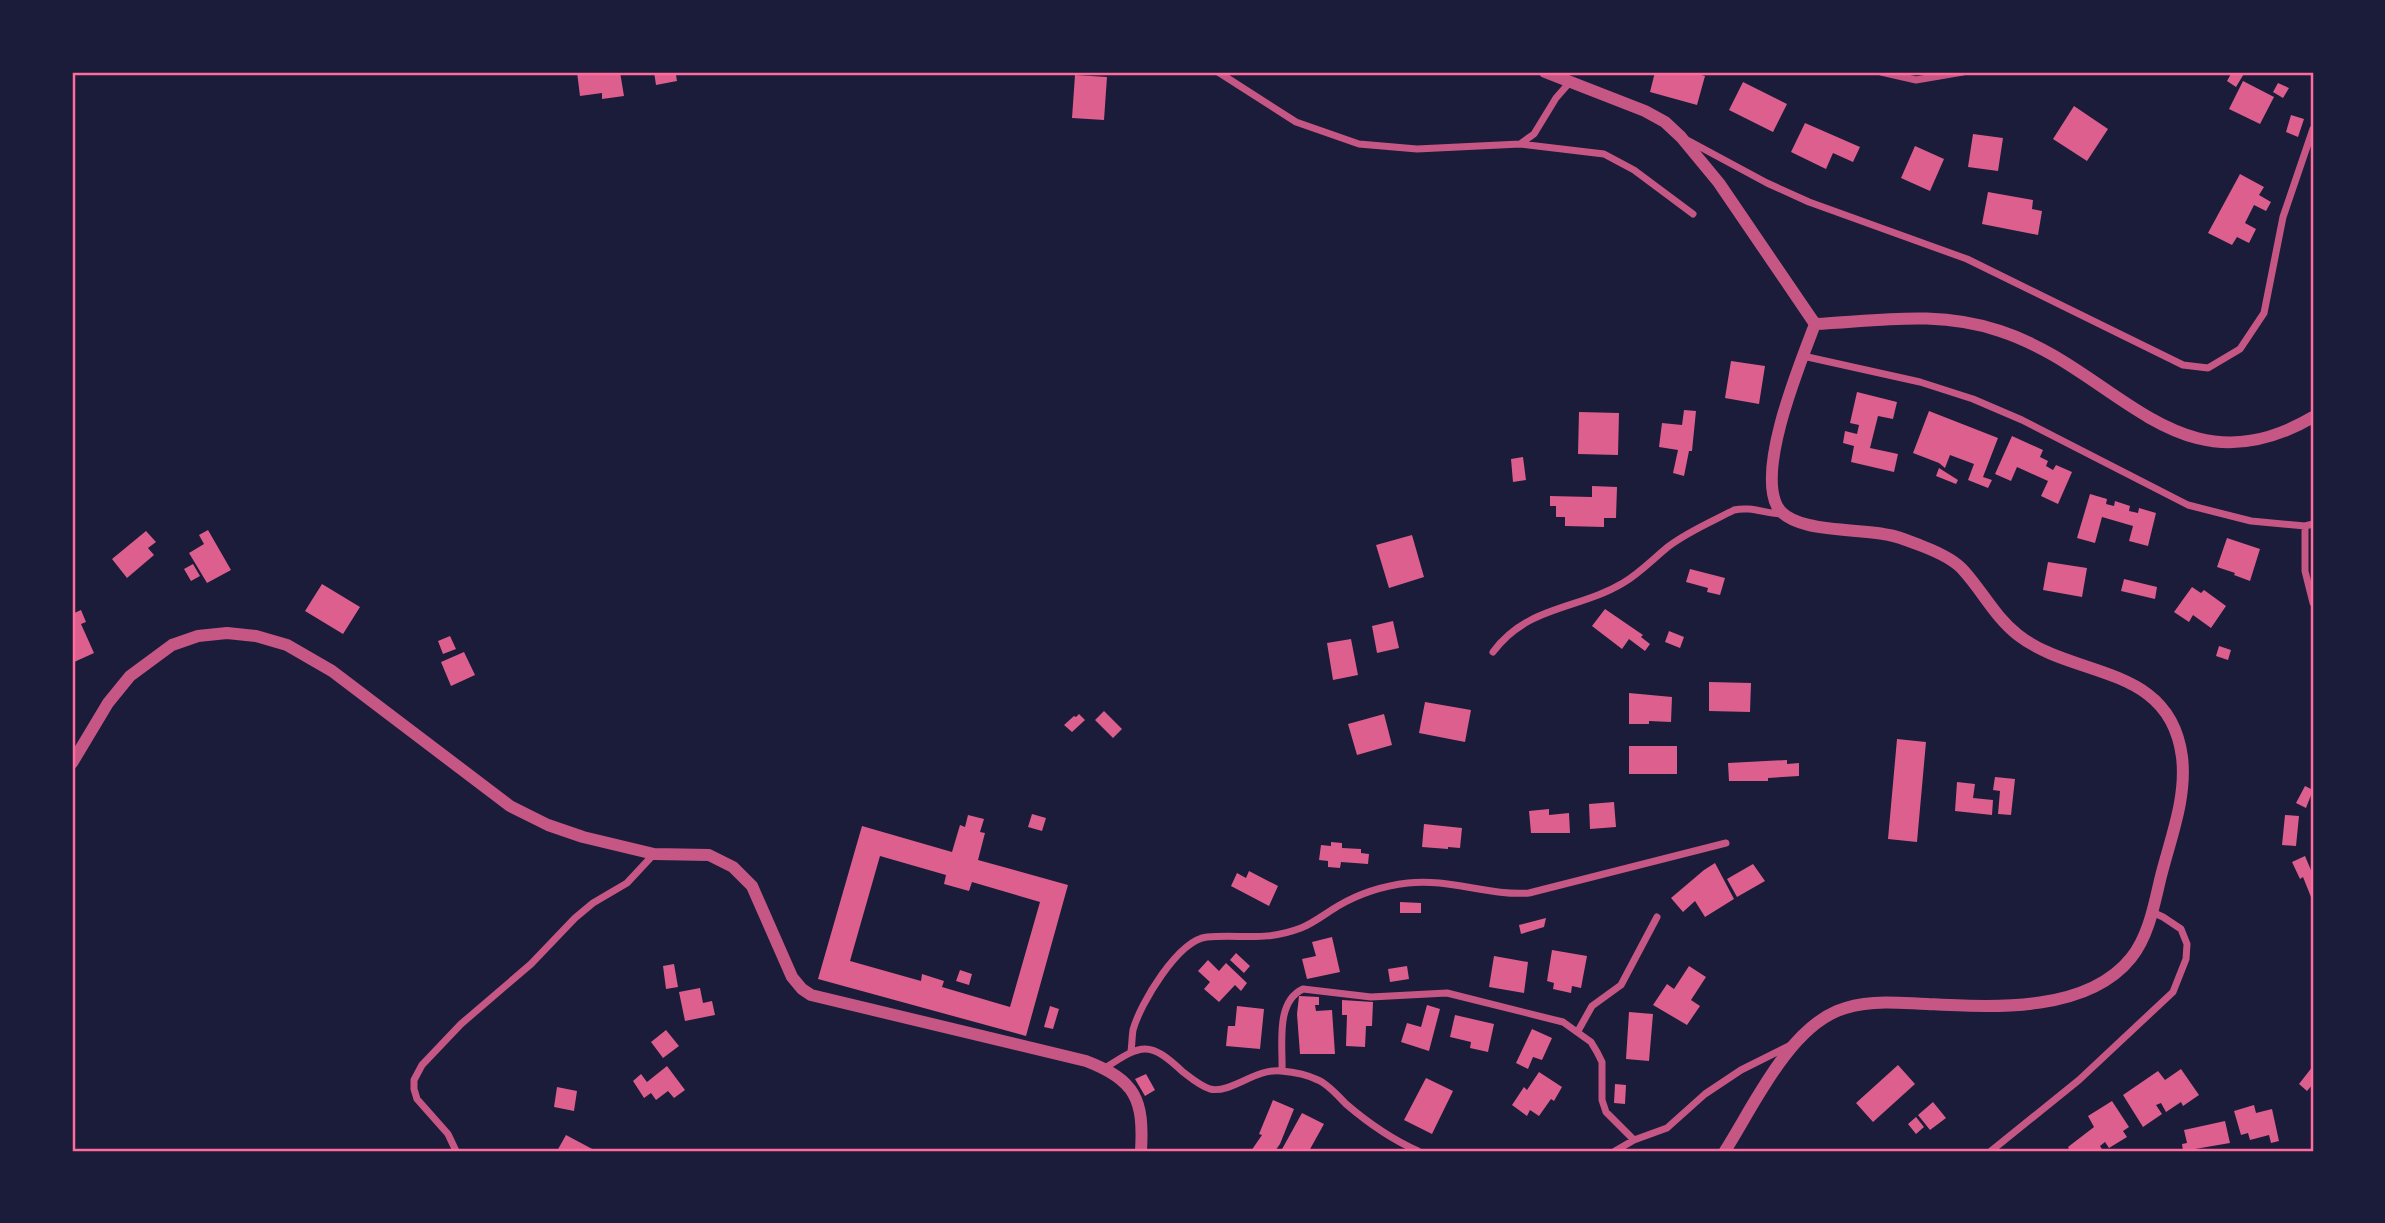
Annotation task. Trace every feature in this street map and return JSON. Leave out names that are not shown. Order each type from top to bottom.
[{"type":"street","points":[[1218,72],[1296,122],[1359,144],[1417,149],[1520,144],[1604,154],[1634,170],[1693,214]]},
{"type":"street","points":[[1545,72],[1665,122],[1719,183],[1815,324]]},
{"type":"street","points":[[1881,72],[1916,80],[1963,72]]},
{"type":"street","points":[[1520,144],[1534,134],[1570,82]]},
{"type":"street","points":[[1681,137],[1767,183],[1810,202],[1967,259],[2183,365],[2208,368],[2240,349],[2264,313],[2283,216],[2313,129]]},
{"type":"street","points":[[1815,324],[1923,317],[1966,321],[2002,331],[2039,348],[2084,374],[2161,425],[2208,442],[2260,440],[2313,417]]},
{"type":"street","points":[[1783,514],[1777,507],[1774,495],[1774,452],[1815,324]]},
{"type":"street","points":[[1804,356],[1920,382],[1973,399],[2022,420],[2188,505],[2251,522],[2309,525],[2305,571],[2313,603]]},
{"type":"street","points":[[1493,652],[1527,621],[1548,611],[1606,592],[1625,582],[1671,545],[1734,510],[1746,507],[1769,514],[1783,514],[1806,524],[1888,534],[1927,548],[1962,568],[1996,614],[2018,635],[2047,653],[2099,669],[2137,686],[2168,714],[2182,754],[2183,794],[2148,926],[2131,958],[2102,983],[2066,998],[2001,1008],[1869,1002],[1837,1010],[1815,1023],[1796,1043],[1777,1067],[1725,1151]]},
{"type":"street","points":[[72,763],[108,703],[130,676],[148,660],[172,645],[198,636],[227,633],[256,636],[287,645],[332,671],[510,806],[548,825],[583,837],[654,853],[709,855],[733,867],[752,886],[792,976],[802,989],[811,995],[1086,1061],[1105,1068],[1134,1094],[1140,1107],[1143,1124],[1141,1151]]},
{"type":"street","points":[[1131,1051],[1133,1030],[1145,1002],[1185,947],[1205,937],[1255,938],[1280,935],[1304,927],[1359,894],[1388,886],[1411,882],[1498,894],[1530,894],[1726,843]]},
{"type":"street","points":[[456,1151],[448,1134],[417,1099],[414,1080],[422,1065],[461,1024],[531,964],[575,918],[593,903],[627,883],[654,853]]},
{"type":"street","points":[[1991,1151],[2079,1080],[2174,992],[2186,959],[2187,944],[2181,929],[2152,912]]},
{"type":"street","points":[[1578,1031],[1592,1006],[1621,985],[1657,917]]},
{"type":"street","points":[[1282,1071],[1286,1006],[1296,993],[1303,989],[1371,997],[1447,993],[1563,1022],[1578,1031],[1591,1042],[1602,1062],[1602,1100],[1606,1112],[1634,1140]]},
{"type":"street","points":[[1615,1151],[1634,1140],[1667,1128],[1704,1094],[1741,1070],[1796,1043]]},
{"type":"street","points":[[1105,1068],[1131,1051],[1142,1048],[1159,1052],[1191,1079],[1216,1090],[1268,1070],[1320,1080],[1349,1106],[1404,1145],[1418,1151]]},
{"type":"building","points":[[577,72],[620,72],[624,96],[602,99],[602,93],[580,96]]},
{"type":"building","points":[[654,72],[688,73],[676,75],[677,81],[656,85]]},
{"type":"building","points":[[1655,72],[1690,72],[1705,76],[1697,105],[1650,92]]},
{"type":"building","points":[[2232,72],[2245,72],[2236,87],[2227,81]]},
{"type":"building","points":[[1075,75],[1107,77],[1104,120],[1072,118]]},
{"type":"building","points":[[2243,81],[2274,97],[2260,124],[2229,109]]},
{"type":"building","points":[[1743,82],[1787,104],[1773,132],[1729,110]]},
{"type":"building","points":[[2278,83],[2289,88],[2283,98],[2273,92]]},
{"type":"building","points":[[2074,106],[2108,129],[2087,161],[2053,139]]},
{"type":"building","points":[[2291,115],[2304,119],[2298,137],[2286,132]]},
{"type":"building","points":[[1805,123],[1860,147],[1853,162],[1833,153],[1826,169],[1791,152]]},
{"type":"building","points":[[1973,134],[2003,138],[1998,171],[1968,167]]},
{"type":"building","points":[[1915,146],[1944,159],[1930,191],[1901,178]]},
{"type":"building","points":[[2240,174],[2264,187],[2259,195],[2271,202],[2266,211],[2254,205],[2245,223],[2256,229],[2249,243],[2237,237],[2232,245],[2208,233]]},
{"type":"building","points":[[1988,192],[2033,200],[2032,209],[2042,211],[2038,235],[1982,224]]},
{"type":"building","points":[[1731,361],[1765,366],[1759,404],[1725,398]]},
{"type":"building","points":[[1857,392],[1897,402],[1893,419],[1878,416],[1870,448],[1898,454],[1894,472],[1851,462],[1854,446],[1843,443],[1845,431],[1857,434],[1859,425],[1850,423]]},
{"type":"building","points":[[1684,410],[1696,411],[1692,451],[1689,451],[1684,476],[1673,473],[1678,450],[1659,447],[1662,423],[1682,425]]},
{"type":"building","points":[[1929,411],[1998,438],[1983,477],[1992,480],[1988,488],[1968,480],[1974,464],[1950,455],[1945,468],[1913,453]]},
{"type":"building","points":[[1579,412],[1619,413],[1618,455],[1578,454]]},
{"type":"building","points":[[2012,436],[2043,450],[2040,457],[2048,461],[2046,466],[2053,470],[2056,465],[2072,472],[2058,504],[2041,496],[2048,481],[2017,467],[2011,481],[1995,474]]},
{"type":"building","points":[[1523,457],[1526,480],[1513,482],[1511,459]]},
{"type":"building","points":[[1939,468],[1958,480],[1956,484],[1936,476]]},
{"type":"building","points":[[1592,486],[1617,487],[1616,518],[1604,518],[1604,527],[1565,526],[1565,517],[1556,517],[1556,506],[1550,506],[1550,496],[1592,497]]},
{"type":"building","points":[[2090,494],[2107,499],[2106,504],[2114,506],[2115,501],[2130,506],[2129,511],[2138,513],[2139,508],[2156,513],[2148,546],[2129,541],[2133,526],[2102,517],[2095,543],[2077,538]]},
{"type":"building","points":[[208,530],[231,570],[207,583],[189,553],[204,544],[199,535]]},
{"type":"building","points":[[146,531],[156,542],[148,548],[154,555],[127,578],[112,559]]},
{"type":"building","points":[[1412,535],[1424,577],[1389,588],[1376,545]]},
{"type":"building","points":[[2227,538],[2260,549],[2250,581],[2217,567]]},
{"type":"building","points":[[2048,562],[2087,568],[2082,597],[2043,590]]},
{"type":"building","points":[[193,564],[200,576],[191,581],[184,569]]},
{"type":"building","points":[[1690,569],[1725,578],[1720,595],[1707,592],[1708,588],[1686,582]]},
{"type":"building","points":[[2124,579],[2157,587],[2155,599],[2121,591]]},
{"type":"building","points":[[322,584],[360,607],[343,634],[305,611]]},
{"type":"building","points":[[2192,587],[2201,593],[2204,590],[2226,606],[2211,628],[2193,615],[2189,622],[2174,612]]},
{"type":"building","points":[[1605,609],[1643,635],[1641,637],[1650,644],[1645,651],[1629,639],[1622,649],[1592,626]]},
{"type":"building","points":[[81,610],[86,622],[81,624],[94,653],[72,663],[72,614]]},
{"type":"building","points":[[1393,621],[1399,648],[1377,653],[1372,626]]},
{"type":"building","points":[[1669,631],[1684,637],[1680,648],[1665,642]]},
{"type":"building","points":[[450,636],[456,649],[443,654],[438,641]]},
{"type":"building","points":[[1351,639],[1358,675],[1333,680],[1327,643]]},
{"type":"building","points":[[2219,646],[2231,650],[2228,660],[2216,656]]},
{"type":"building","points":[[464,652],[475,675],[451,686],[441,662]]},
{"type":"building","points":[[1709,682],[1751,683],[1750,712],[1709,711]]},
{"type":"building","points":[[1629,693],[1672,697],[1671,722],[1629,724]]},
{"type":"building","points":[[1425,702],[1471,710],[1465,742],[1419,733]]},
{"type":"building","points":[[1104,711],[1122,729],[1113,738],[1095,720]]},
{"type":"building","points":[[1079,714],[1085,720],[1072,732],[1064,725]]},
{"type":"building","points":[[1384,714],[1392,745],[1357,755],[1348,724]]},
{"type":"building","points":[[1897,739],[1926,742],[1917,842],[1888,839]]},
{"type":"building","points":[[1629,746],[1677,746],[1677,774],[1629,774]]},
{"type":"building","points":[[1787,760],[1787,764],[1799,763],[1799,776],[1768,778],[1768,781],[1729,781],[1728,763]]},
{"type":"building","points":[[1995,777],[2015,779],[2011,815],[1998,814],[2000,791],[1993,790]]},
{"type":"building","points":[[1957,782],[1975,784],[1973,798],[1993,800],[1992,815],[1955,811]]},
{"type":"building","points":[[2305,786],[2313,790],[2306,808],[2296,803]]},
{"type":"building","points":[[1614,802],[1616,827],[1590,829],[1589,804]]},
{"type":"building","points":[[1549,809],[1549,815],[1569,813],[1570,833],[1531,833],[1529,811]]},
{"type":"building","points":[[1032,814],[1046,818],[1042,831],[1028,827]]},
{"type":"building","points":[[968,815],[984,819],[980,832],[985,833],[978,860],[1068,885],[1026,1036],[818,979],[862,826],[952,852],[960,825],[965,827]],"holes":[[[880,856],[946,875],[944,884],[969,891],[972,882],[1040,902],[1010,1007],[942,987],[944,981],[922,974],[921,981],[850,961]]]},
{"type":"building","points":[[2285,815],[2299,816],[2296,846],[2282,845]]},
{"type":"building","points":[[1424,824],[1462,828],[1460,848],[1422,847]]},
{"type":"building","points":[[1331,842],[1342,843],[1342,848],[1361,849],[1361,853],[1369,854],[1368,864],[1341,862],[1340,868],[1328,867],[1328,861],[1319,860],[1321,845],[1331,846]]},
{"type":"building","points":[[2305,856],[2313,875],[2313,902],[2303,877],[2300,879],[2292,862]]},
{"type":"building","points":[[1715,863],[1734,899],[1705,917],[1695,901],[1683,912],[1671,898]]},
{"type":"building","points":[[1753,864],[1765,881],[1737,897],[1727,879]]},
{"type":"building","points":[[1249,871],[1278,886],[1269,906],[1231,886],[1237,873],[1246,878]]},
{"type":"building","points":[[1400,902],[1421,903],[1421,913],[1400,913]]},
{"type":"building","points":[[1546,918],[1544,927],[1521,934],[1519,925]]},
{"type":"building","points":[[1332,937],[1340,972],[1307,979],[1302,959],[1316,956],[1312,942]]},
{"type":"building","points":[[1552,950],[1587,956],[1581,988],[1572,986],[1571,993],[1553,989],[1554,983],[1547,981]]},
{"type":"building","points":[[1236,953],[1250,966],[1244,973],[1230,960]]},
{"type":"building","points":[[1494,956],[1528,962],[1524,993],[1489,987]]},
{"type":"building","points":[[1208,960],[1219,971],[1226,963],[1247,983],[1241,991],[1235,985],[1219,1002],[1204,989],[1210,982],[1198,971]]},
{"type":"building","points":[[674,964],[678,987],[666,989],[663,966]]},
{"type":"building","points":[[1407,966],[1409,979],[1390,982],[1388,969]]},
{"type":"building","points":[[1689,966],[1706,977],[1691,1000],[1700,1006],[1687,1025],[1653,1005],[1667,984],[1674,989]]},
{"type":"building","points":[[960,970],[972,974],[969,985],[956,981]]},
{"type":"building","points":[[700,988],[703,1003],[712,1001],[715,1015],[685,1021],[679,992]]},
{"type":"building","points":[[1299,996],[1319,997],[1319,1005],[1315,1005],[1316,1011],[1332,1010],[1335,1054],[1300,1054],[1297,1014]]},
{"type":"building","points":[[1342,1000],[1373,1002],[1372,1026],[1366,1026],[1365,1047],[1346,1046],[1347,1015],[1342,1015]]},
{"type":"building","points":[[1427,1005],[1440,1009],[1429,1051],[1401,1042],[1407,1023],[1421,1027]]},
{"type":"building","points":[[1050,1006],[1059,1009],[1053,1029],[1044,1027]]},
{"type":"building","points":[[1237,1006],[1264,1009],[1260,1049],[1226,1046],[1228,1026],[1235,1026]]},
{"type":"building","points":[[1629,1012],[1653,1014],[1649,1061],[1626,1059]]},
{"type":"building","points":[[1455,1015],[1494,1024],[1488,1052],[1470,1048],[1471,1042],[1450,1037]]},
{"type":"building","points":[[1532,1029],[1552,1038],[1542,1060],[1533,1057],[1528,1069],[1516,1063]]},
{"type":"building","points":[[666,1030],[679,1046],[663,1058],[651,1042]]},
{"type":"building","points":[[1898,1065],[1915,1084],[1873,1122],[1856,1103]]},
{"type":"building","points":[[667,1066],[685,1090],[674,1098],[668,1091],[656,1100],[651,1093],[644,1098],[633,1081],[641,1074],[647,1082]]},
{"type":"building","points":[[2313,1066],[2313,1084],[2307,1091],[2299,1084]]},
{"type":"building","points":[[2181,1069],[2199,1095],[2183,1106],[2181,1102],[2166,1112],[2161,1103],[2156,1105],[2162,1114],[2143,1127],[2123,1095],[2158,1071],[2165,1080]]},
{"type":"building","points":[[1539,1072],[1562,1087],[1554,1101],[1551,1099],[1539,1116],[1530,1110],[1527,1116],[1512,1105],[1524,1087],[1527,1090]]},
{"type":"building","points":[[1146,1074],[1155,1090],[1145,1096],[1135,1079]]},
{"type":"building","points":[[1426,1078],[1453,1091],[1432,1134],[1404,1120]]},
{"type":"building","points":[[1615,1084],[1626,1085],[1625,1104],[1614,1103]]},
{"type":"building","points":[[557,1087],[577,1091],[574,1111],[554,1107]]},
{"type":"building","points":[[1273,1100],[1294,1109],[1280,1144],[1275,1151],[1251,1151],[1262,1135],[1259,1134]]},
{"type":"building","points":[[2112,1101],[2129,1127],[2123,1131],[2127,1137],[2109,1148],[2105,1142],[2100,1146],[2103,1151],[2070,1151],[2068,1147],[2094,1127],[2088,1116]]},
{"type":"building","points":[[1933,1102],[1946,1118],[1930,1130],[1918,1115]]},
{"type":"building","points":[[2254,1105],[2256,1113],[2272,1109],[2279,1141],[2271,1143],[2269,1135],[2250,1140],[2248,1133],[2241,1135],[2234,1111]]},
{"type":"building","points":[[1302,1113],[1324,1124],[1309,1151],[1281,1151]]},
{"type":"building","points":[[1916,1117],[1924,1127],[1916,1134],[1908,1124]]},
{"type":"building","points":[[2225,1121],[2230,1143],[2183,1151],[2182,1144],[2187,1143],[2184,1130]]},
{"type":"building","points":[[566,1135],[596,1151],[557,1151]]}]
